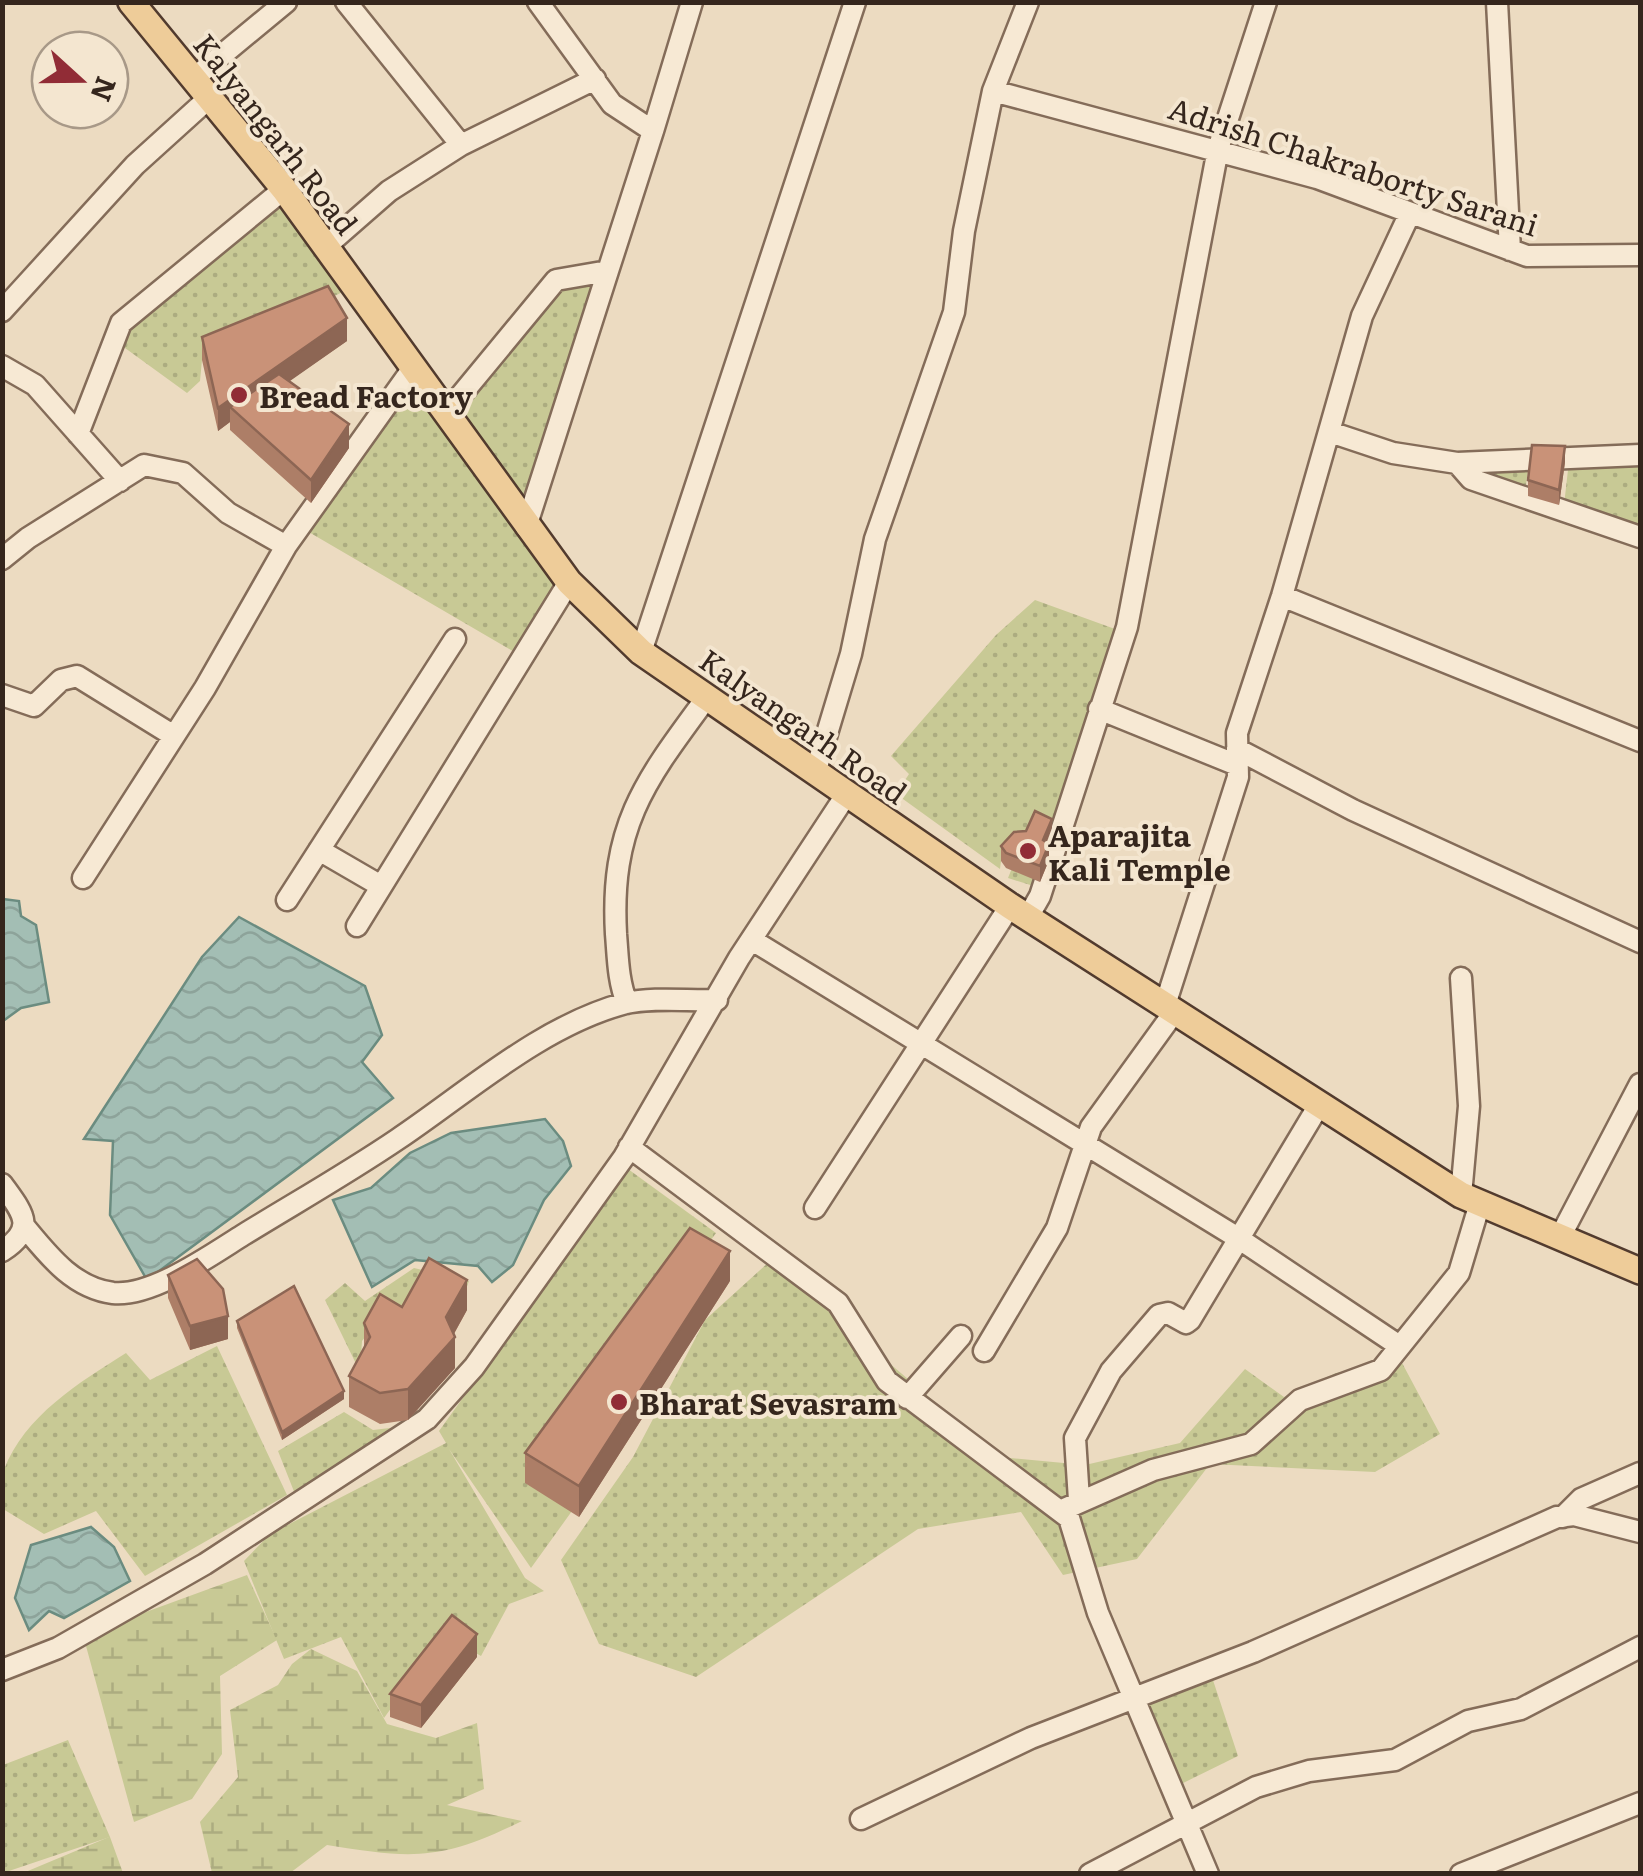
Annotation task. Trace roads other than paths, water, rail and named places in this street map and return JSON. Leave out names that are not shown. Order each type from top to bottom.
[{"type":"main road","name":"Kalyangarh Road","points":[[131,2],[284,189],[569,582],[641,652],[1019,912],[1470,1199],[1640,1270]]},
{"type":"street","points":[[2,311],[201,88],[286,2]]},
{"type":"street","points":[[346,2],[462,145]]},
{"type":"street","points":[[538,2],[612,104],[652,130]]},
{"type":"street","points":[[526,526],[692,2]]},
{"type":"street","points":[[641,652],[855,2]]},
{"type":"street","points":[[816,770],[851,654],[875,539],[954,312],[964,230],[994,92],[1028,2]]},
{"type":"street","points":[[815,1208],[920,1047],[1019,912],[1040,896],[1137,586],[1218,149],[1266,2]]},
{"type":"street","points":[[1497,2],[1510,250]]},
{"type":"street","points":[[325,247],[389,192],[462,145],[595,79]]},
{"type":"street","name":"Adrish Chakraborty Sarani","points":[[994,92],[1218,149],[1410,212],[1528,256],[1640,255]]},
{"type":"street","points":[[78,434],[121,322],[284,189]]},
{"type":"street","points":[[984,1351],[1057,1228],[1090,1127],[1170,1008],[1238,778],[1237,734],[1282,596],[1362,316],[1410,212]]},
{"type":"street","points":[[447,412],[556,280],[608,271]]},
{"type":"street","points":[[2,366],[36,384],[120,480]]},
{"type":"street","points":[[82,878],[174,736],[286,546],[413,368]]},
{"type":"street","points":[[1330,432],[1393,453],[1457,463],[1640,455]]},
{"type":"street","points":[[1457,463],[1471,479],[1640,537]]},
{"type":"street","points":[[2,559],[144,465],[169,468],[196,482],[228,513],[286,546]]},
{"type":"street","points":[[357,926],[569,582]]},
{"type":"street","points":[[1282,596],[1640,741]]},
{"type":"street","points":[[286,900],[455,639]]},
{"type":"street","points":[[2,694],[34,706],[61,680],[78,676],[174,736]]},
{"type":"street","points":[[628,1003],[618,962],[614,886],[620,846],[634,804],[707,696]]},
{"type":"street","points":[[1099,710],[1237,756],[1640,942]]},
{"type":"street","points":[[2,1670],[58,1648],[205,1564],[427,1418],[474,1366],[629,1147],[752,940],[846,795]]},
{"type":"street","points":[[319,850],[382,886]]},
{"type":"street","points":[[752,940],[920,1047],[1238,1238],[1398,1345]]},
{"type":"street","points":[[1070,1505],[1153,1470],[1251,1444],[1300,1400],[1381,1370],[1458,1273],[1470,1199],[1470,1106],[1461,978]]},
{"type":"street","points":[[24,1226],[61,1269],[114,1293],[182,1273],[395,1141],[534,1046],[628,1003],[717,1000]]},
{"type":"street","points":[[1560,1237],[1640,1084]]},
{"type":"street","points":[[1208,1874],[1098,1613],[1069,1518],[1075,1438],[1111,1371],[1159,1315],[1168,1313],[1186,1323],[1190,1320],[1319,1105]]},
{"type":"street","points":[[629,1147],[838,1302],[876,1366],[907,1398],[1070,1505]]},
{"type":"street","points":[[2,1184],[23,1213],[24,1226],[17,1242],[2,1252]]},
{"type":"street","points":[[907,1398],[961,1336]]},
{"type":"street","points":[[861,1819],[1131,1696],[1254,1652],[1563,1516],[1582,1499],[1640,1474]]},
{"type":"street","points":[[1563,1516],[1640,1532]]},
{"type":"street","points":[[1090,1874],[1256,1787],[1309,1771],[1395,1760],[1468,1721],[1521,1709],[1640,1647]]},
{"type":"street","points":[[1461,1874],[1640,1803]]},
{"type":"water","points":[[3,899],[19,901],[21,916],[36,925],[49,1002],[21,1008],[3,1021]]},
{"type":"water","points":[[239,917],[365,986],[382,1035],[362,1062],[393,1098],[147,1280],[110,1215],[113,1141],[84,1139],[202,957]]},
{"type":"water","points":[[545,1119],[563,1141],[571,1166],[544,1200],[513,1265],[492,1282],[478,1266],[415,1260],[372,1287],[333,1200],[371,1188],[410,1153],[451,1133]]},
{"type":"water","points":[[91,1527],[114,1547],[130,1581],[64,1618],[49,1611],[29,1630],[15,1598],[31,1545]]},
{"type":"place","name":"Bread Factory","points":[[239,395]]},
{"type":"place","name":"Aparajita Kali Temple","points":[[1028,851]]},
{"type":"place","name":"Bharat Sevasram","points":[[619,1402]]}]
